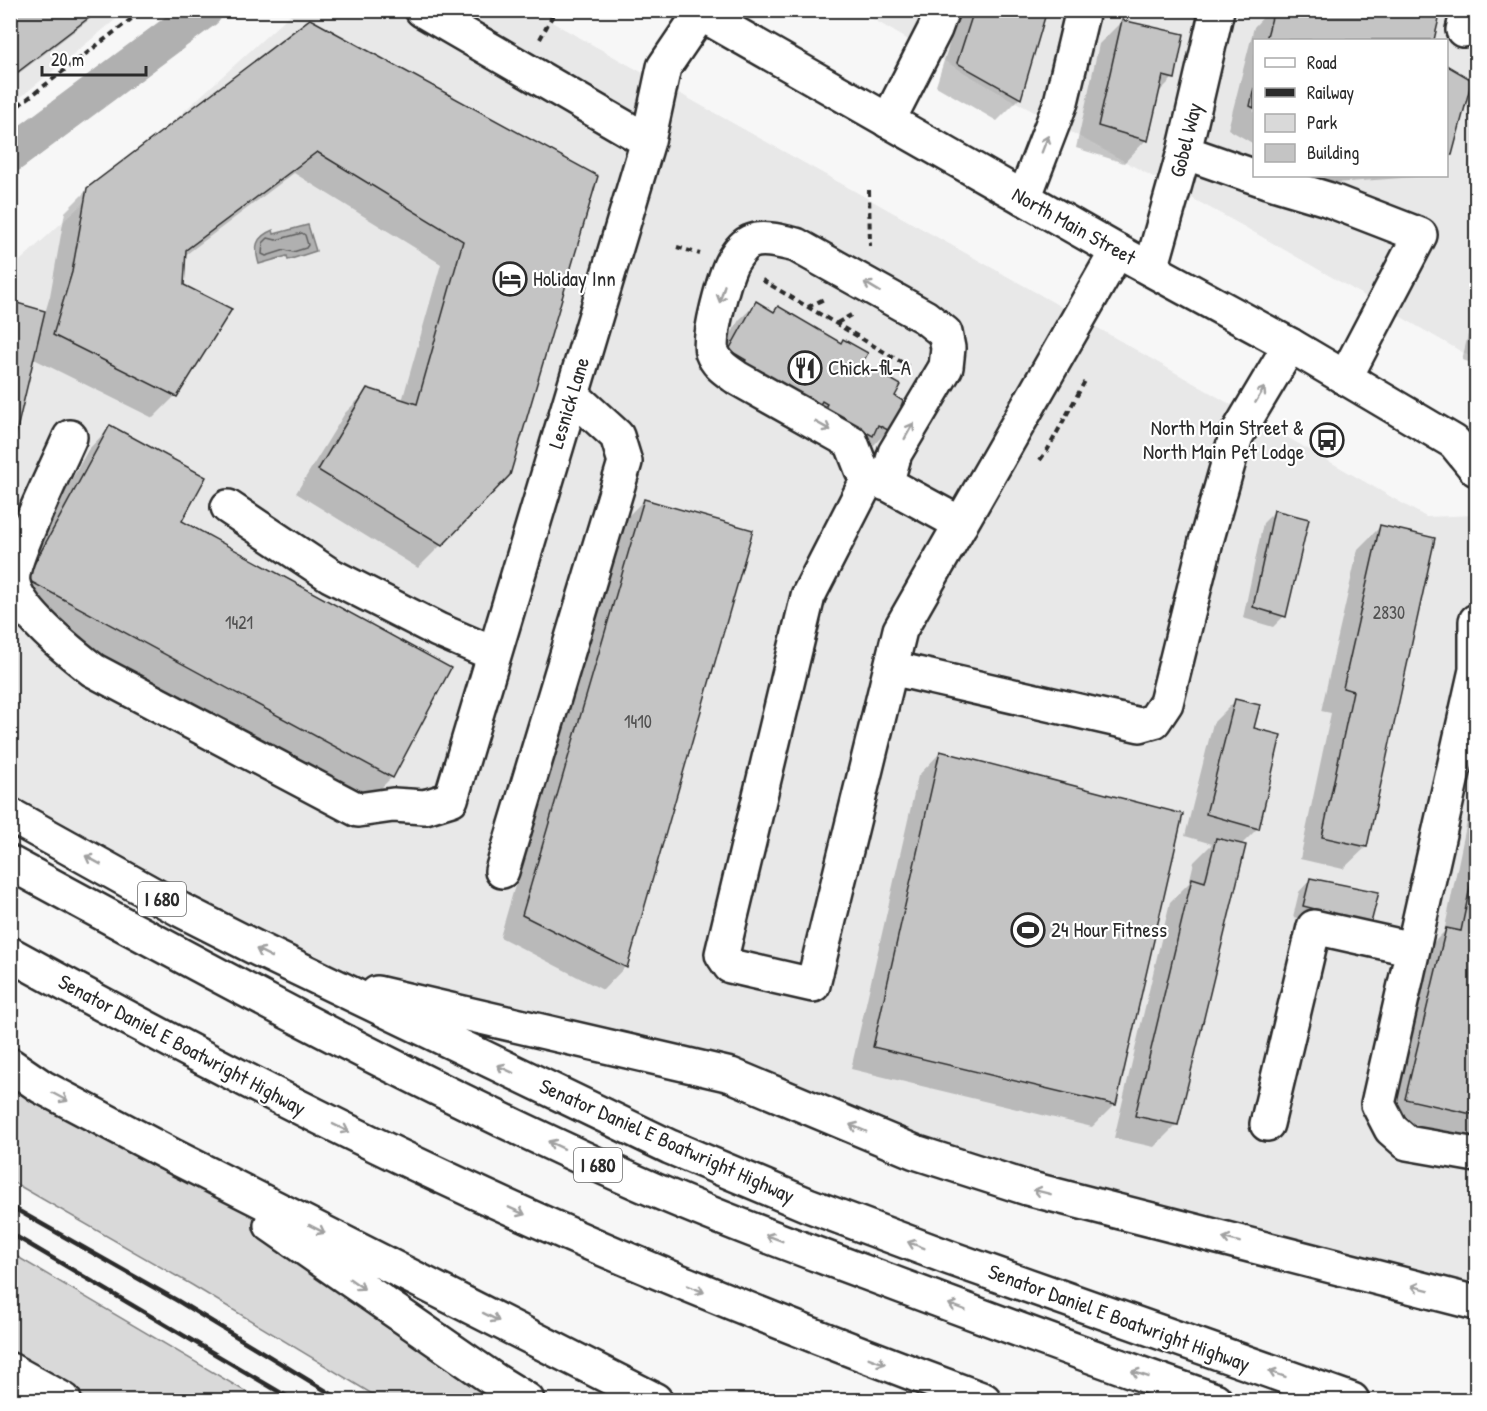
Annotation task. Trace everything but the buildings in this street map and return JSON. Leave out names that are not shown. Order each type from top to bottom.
[{"type":"main road","points":[[422,10],[648,141]]},
{"type":"main road","points":[[888,121],[935,29],[942,10]]},
{"type":"main road","points":[[1024,198],[1061,102],[1083,10]]},
{"type":"main road","name":"Gobel Way","points":[[1151,269],[1184,152],[1217,10]]},
{"type":"main road","name":"Lesnick Lane","points":[[70,438],[16,560],[13,582],[22,604],[63,647],[93,670],[358,810],[393,805],[425,807],[451,800],[648,141],[664,67],[697,12]]},
{"type":"main road","name":"North Main Street","points":[[697,12],[1117,251],[1465,444],[1476,469]]},
{"type":"main road","points":[[1184,152],[1253,176]]},
{"type":"main road","points":[[1256,177],[1326,199],[1420,235],[1345,378]]},
{"type":"main road","points":[[961,524],[878,480],[862,470],[851,442],[736,378],[719,365],[711,349],[711,331],[731,264],[742,247],[753,240],[775,240],[796,245],[925,317],[945,333],[948,348],[946,367],[895,453],[878,480],[808,596],[722,954],[730,966],[813,986],[900,630],[961,524],[1117,251]]},
{"type":"main road","points":[[891,668],[1140,725],[1154,721],[1166,703],[1236,436],[1290,345]]},
{"type":"main road","points":[[502,871],[626,462],[617,436],[572,395]]},
{"type":"main road","points":[[228,507],[330,575],[438,630],[494,654]]},
{"type":"main road","points":[[1476,621],[1476,670],[1378,1104],[1391,1129],[1407,1143],[1476,1155]]},
{"type":"main road","name":"Senator Daniel E Boatwright Highway","points":[[10,815],[182,910],[316,979],[670,1147],[808,1204],[1092,1309],[1352,1401]]},
{"type":"main road","name":"I 680","points":[[10,864],[240,987],[462,1100],[608,1170],[745,1227],[1080,1353],[1215,1401]]},
{"type":"main road","points":[[1267,1124],[1314,927],[1413,949]]},
{"type":"main road","name":"Senator Daniel E Boatwright Highway","points":[[10,954],[305,1110],[441,1176],[719,1299],[984,1401]]},
{"type":"main road","points":[[316,979],[730,1075],[915,1152],[1027,1188],[1476,1303]]},
{"type":"main road","points":[[10,1065],[42,1087],[171,1155],[655,1401]]},
{"type":"main road","points":[[171,1155],[527,1401]]},
{"type":"main road","points":[[10,1370],[64,1401]]},
{"type":"path","points":[[10,112],[143,10]]},
{"type":"path","points":[[677,247],[742,268],[914,370]]},
{"type":"path","points":[[808,307],[818,302]]},
{"type":"path","points":[[836,324],[845,318]]},
{"type":"path","points":[[1035,466],[1048,449],[1087,377]]},
{"type":"shaded area","points":[[11,11],[126,11],[11,105]]},
{"type":"shaded area","points":[[294,11],[532,11],[1037,293],[1426,517],[1476,515],[1476,1303],[1027,1188],[731,1075],[317,979],[11,815],[11,269]]},
{"type":"shaded area","points":[[859,11],[1476,11],[1476,360],[1243,226],[1001,94]]},
{"type":"green space","points":[[11,1065],[171,1155],[527,1400],[382,1400],[192,1285],[11,1181]]},
{"type":"green space","points":[[11,1253],[260,1400],[64,1400],[11,1370]]},
{"type":"water","points":[[308,225],[316,251],[288,260],[287,256],[259,264],[256,248],[259,239],[273,230],[274,234]]},
{"type":"waterway","points":[[10,155],[205,10]]},
{"type":"railway","points":[[10,1206],[178,1301],[341,1400]]},
{"type":"railway","points":[[10,1233],[293,1400]]},
{"type":"place","name":"Holiday Inn","points":[[510,279]]},
{"type":"place","name":"Chick-fil-A","points":[[805,368]]},
{"type":"place","name":"North Main Street & North Main Pet Lodge","points":[[1327,440]]},
{"type":"place","name":"24 Hour Fitness","points":[[1028,930]]}]
